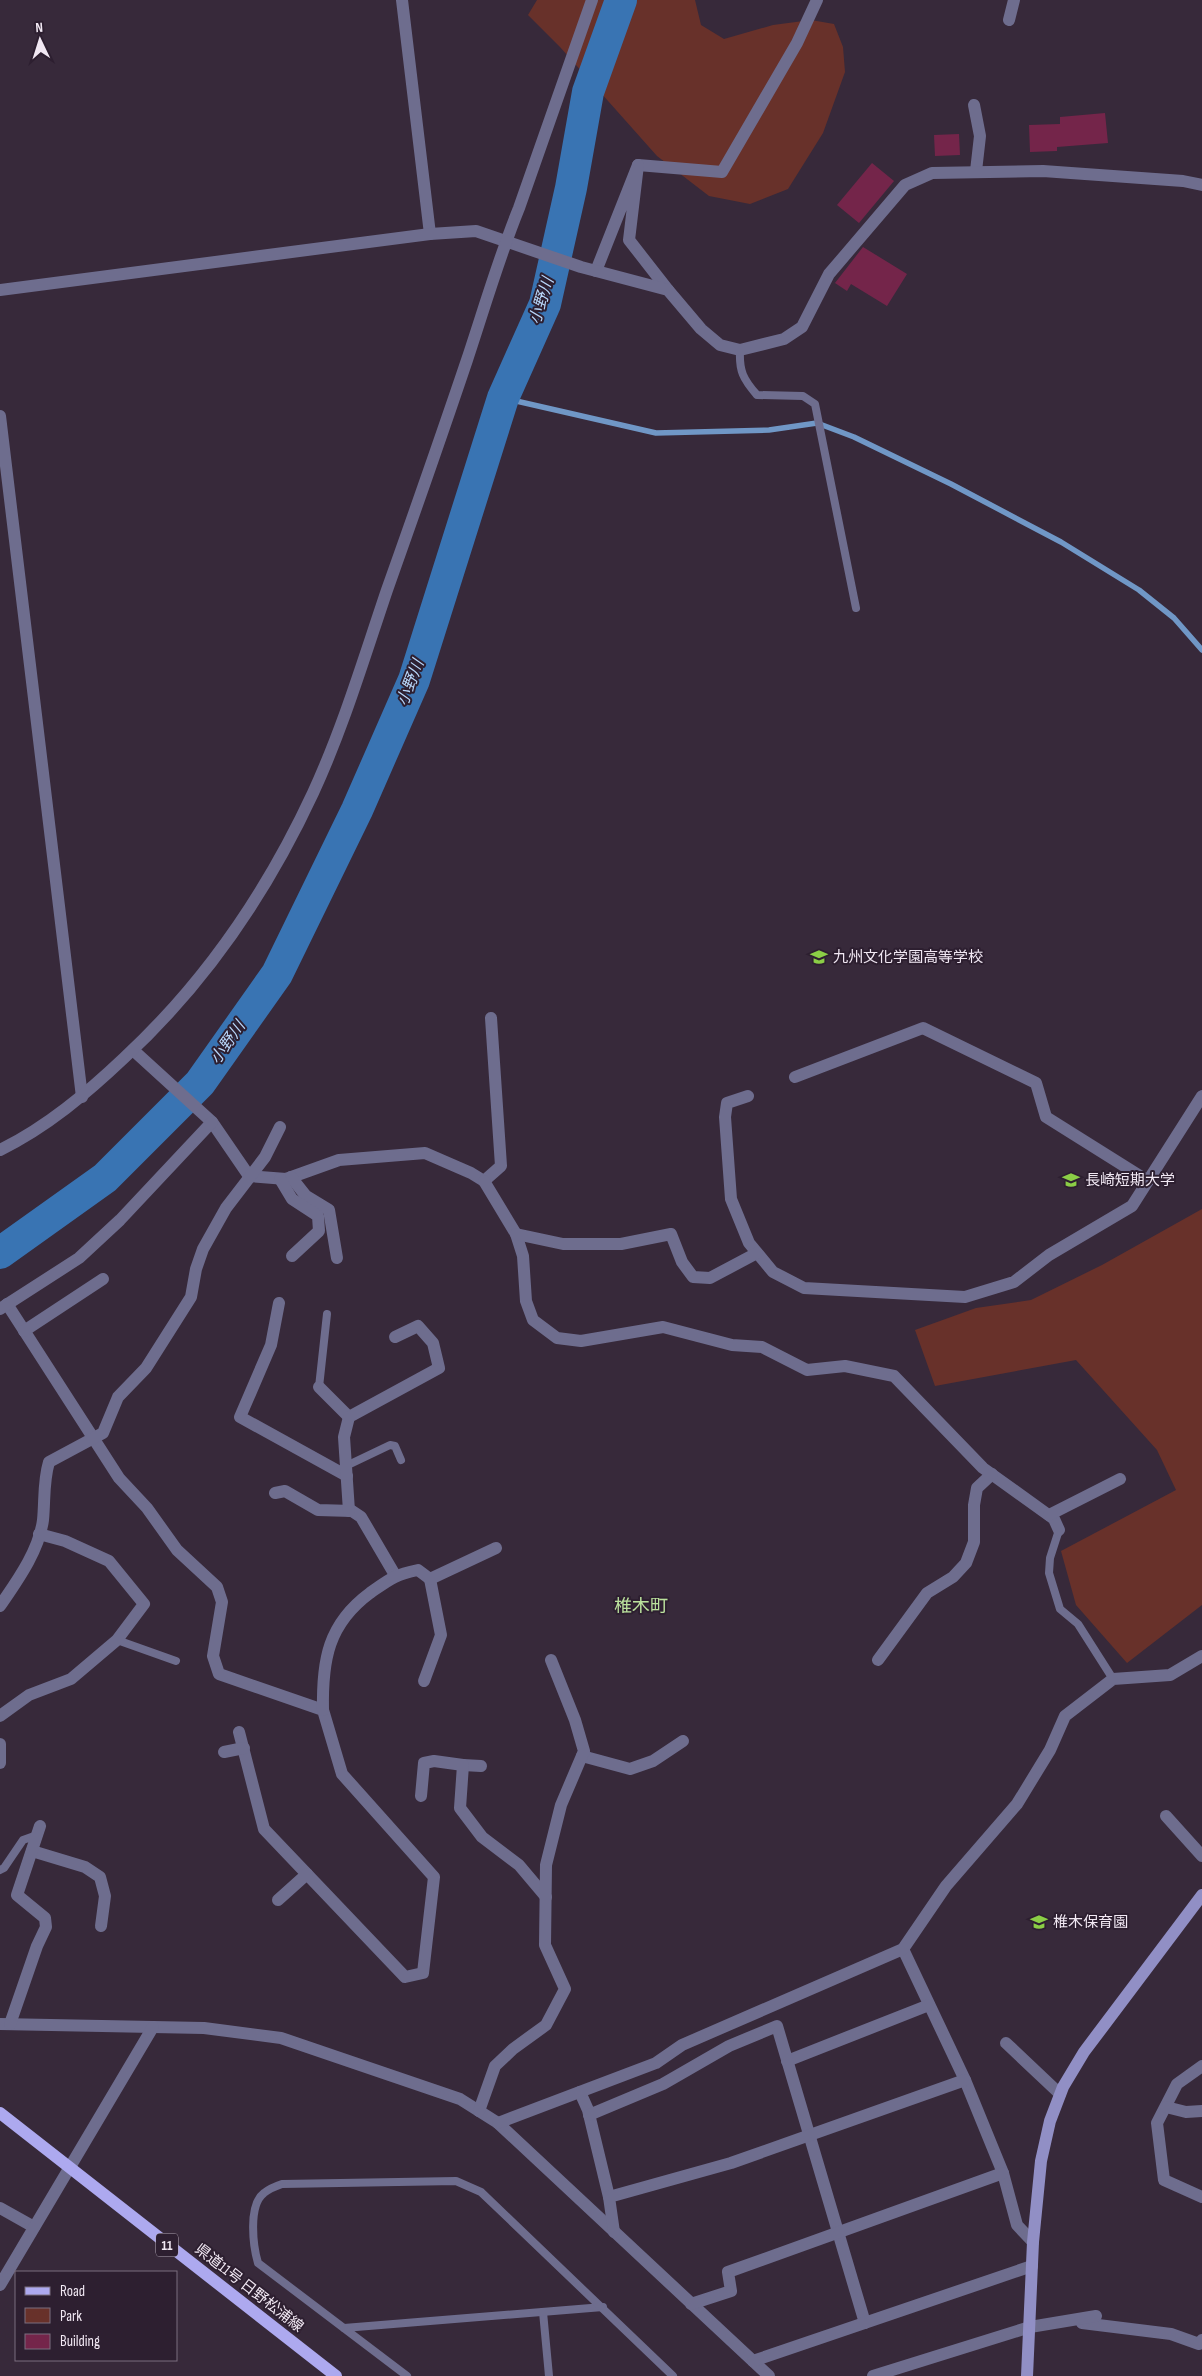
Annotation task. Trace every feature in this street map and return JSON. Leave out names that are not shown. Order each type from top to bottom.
[{"type":"main road","name":"県道11号 日野松浦線","points":[[0,2113],[70,2170],[336,2376]]},
{"type":"street","points":[[402,0],[430,234]]},
{"type":"street","points":[[0,1150],[82,1097],[137,1054],[221,950],[266,886],[313,792],[346,709],[466,362],[511,242],[519,208],[592,0]]},
{"type":"street","points":[[638,165],[722,172],[797,43],[817,0]]},
{"type":"street","points":[[1009,20],[1014,0]]},
{"type":"street","points":[[974,105],[980,136],[976,171]]},
{"type":"street","points":[[596,271],[638,165]]},
{"type":"street","points":[[638,165],[629,240],[668,290],[702,329],[720,345],[740,350],[784,339],[802,326],[829,274],[906,185],[932,173],[1043,171],[1183,181],[1202,185]]},
{"type":"street","points":[[0,290],[430,234],[476,231],[581,267],[668,290]]},
{"type":"street","points":[[0,416],[82,1097]]},
{"type":"street","points":[[484,1181],[501,1166],[491,1018]]},
{"type":"street","points":[[795,1077],[923,1028],[1036,1083],[1046,1117],[1148,1181]]},
{"type":"street","points":[[137,1054],[209,1120],[249,1176]]},
{"type":"street","points":[[748,1096],[727,1103],[725,1117],[731,1199],[749,1243],[773,1272],[804,1288],[965,1297],[1014,1282],[1049,1255],[1132,1206],[1202,1096]]},
{"type":"street","points":[[209,1120],[120,1220],[79,1258],[3,1306],[24,1331],[119,1478],[147,1508],[177,1550],[217,1587],[222,1602],[213,1656],[219,1674],[323,1710]]},
{"type":"street","points":[[0,1606],[36,1545],[43,1521],[44,1479],[48,1462],[103,1433],[118,1396],[146,1368],[191,1297],[196,1269],[203,1248],[226,1208],[265,1157],[280,1127]]},
{"type":"street","points":[[249,1176],[286,1178],[339,1160],[425,1153],[471,1173],[484,1181],[516,1234],[523,1256],[526,1302],[533,1320],[558,1338],[581,1342],[664,1327],[732,1346],[762,1347],[807,1370],[845,1366],[894,1376],[983,1468],[1054,1519],[1059,1530]]},
{"type":"street","points":[[286,1178],[292,1199],[318,1216],[319,1231],[292,1256]]},
{"type":"street","points":[[286,1178],[306,1196],[329,1210],[336,1258]]},
{"type":"street","points":[[516,1234],[563,1244],[621,1244],[671,1234],[682,1262],[693,1276],[710,1278],[757,1253]]},
{"type":"street","points":[[24,1331],[103,1279]]},
{"type":"street","points":[[279,1303],[271,1345],[240,1417],[347,1471]]},
{"type":"street","points":[[349,1511],[344,1437],[349,1417],[438,1368],[433,1343],[418,1326],[395,1337]]},
{"type":"street","points":[[319,1387],[349,1417]]},
{"type":"street","points":[[878,1660],[927,1593],[953,1577],[966,1563],[974,1542],[974,1505],[977,1488],[992,1474]]},
{"type":"street","points":[[1049,1515],[1120,1479]]},
{"type":"street","points":[[275,1493],[285,1491],[318,1510],[349,1511],[361,1517],[395,1575]]},
{"type":"street","points":[[0,1716],[29,1696],[71,1679],[117,1640],[144,1604],[108,1561],[65,1540],[39,1534]]},
{"type":"street","points":[[430,1578],[496,1548]]},
{"type":"street","points":[[240,1732],[264,1829],[405,1977],[423,1973],[434,1877],[342,1774],[323,1710],[322,1677],[333,1635],[352,1607],[395,1575],[418,1570],[430,1578],[441,1634],[424,1680]]},
{"type":"street","points":[[498,2123],[656,2063],[682,2046],[903,1949],[946,1886],[1017,1804],[1050,1750],[1065,1716],[1113,1680],[1170,1676],[1202,1656]]},
{"type":"street","points":[[478,2111],[495,2066],[513,2048],[546,2025],[565,1989],[546,1945],[546,1864],[561,1805],[584,1751],[575,1720],[551,1660]]},
{"type":"street","points":[[582,1756],[630,1769],[653,1761],[683,1741]]},
{"type":"street","points":[[0,1744],[0,1763]]},
{"type":"street","points":[[224,1752],[244,1748]]},
{"type":"street","points":[[421,1796],[424,1763],[434,1761],[481,1766]]},
{"type":"street","points":[[463,1764],[460,1808],[482,1837],[519,1865],[546,1897]]},
{"type":"street","points":[[1166,1816],[1202,1856]]},
{"type":"street","points":[[39,1830],[17,1895],[44,1918],[46,1927],[5,2024],[204,2028],[281,2038],[460,2100],[498,2123],[769,2376]]},
{"type":"street","points":[[32,1851],[86,1867],[100,1877],[105,1896],[101,1926]]},
{"type":"street","points":[[278,1900],[307,1874]]},
{"type":"street","points":[[1026,2376],[1033,2242],[1041,2161],[1050,2121],[1060,2094],[1084,2052],[1202,1895]]},
{"type":"street","points":[[903,1949],[965,2080],[1002,2173],[1017,2225],[1033,2242]]},
{"type":"street","points":[[787,2061],[929,2005]]},
{"type":"street","points":[[589,2115],[663,2084],[729,2046],[777,2026],[865,2323]]},
{"type":"street","points":[[0,2285],[70,2170],[153,2027]]},
{"type":"street","points":[[1006,2043],[1060,2094]]},
{"type":"street","points":[[1202,2066],[1177,2084],[1157,2123],[1164,2180],[1202,2197]]},
{"type":"street","points":[[609,2197],[731,2163],[965,2080]]},
{"type":"street","points":[[580,2092],[589,2115],[609,2197],[614,2232]]},
{"type":"street","points":[[1166,2107],[1186,2112],[1202,2111]]},
{"type":"street","points":[[691,2304],[731,2291],[728,2272],[1002,2173]]},
{"type":"street","points":[[0,2208],[34,2228]]},
{"type":"street","points":[[753,2361],[1032,2266]]},
{"type":"street","points":[[874,2376],[1030,2328],[1096,2316]]},
{"type":"street","points":[[1062,2321],[1171,2334],[1199,2344],[1202,2340]]},
{"type":"lane","points":[[740,350],[739,367],[746,383],[757,395],[803,396],[815,404],[856,608]]},
{"type":"lane","points":[[319,1387],[327,1314]]},
{"type":"lane","points":[[347,1471],[390,1445],[395,1446],[402,1460]]},
{"type":"lane","points":[[1059,1530],[1050,1558],[1049,1573],[1060,1609],[1078,1624],[1113,1680]]},
{"type":"lane","points":[[117,1640],[176,1661]]},
{"type":"lane","points":[[0,1870],[4,1868],[23,1840],[39,1830]]},
{"type":"lane","points":[[407,2376],[258,2263],[253,2245],[254,2213],[262,2194],[282,2184],[456,2181],[481,2192],[673,2376]]},
{"type":"lane","points":[[344,2328],[603,2307]]},
{"type":"lane","points":[[543,2312],[549,2376]]},
{"type":"green space","points":[[537,0],[695,0],[701,25],[724,39],[773,25],[811,20],[834,24],[843,47],[845,72],[823,133],[788,189],[750,204],[709,196],[657,156],[560,47],[528,15]]},
{"type":"green space","points":[[1202,1209],[1202,1605],[1127,1663],[1076,1605],[1061,1551],[1176,1490],[1157,1450],[1076,1360],[935,1386],[915,1330],[976,1308],[1031,1300],[1102,1265]]},
{"type":"building","points":[[1105,113],[1108,143],[1057,147],[1057,151],[1030,152],[1029,125],[1060,124],[1060,117]]},
{"type":"building","points":[[959,134],[960,155],[935,156],[934,135]]},
{"type":"building","points":[[872,163],[894,181],[859,223],[837,205]]},
{"type":"building","points":[[863,247],[907,274],[887,306],[851,284],[847,291],[835,283]]},
{"type":"waterway","name":"小野川","points":[[0,1253],[105,1178],[200,1083],[277,974],[357,810],[414,680],[503,398],[545,304],[571,188],[588,92],[621,0]]},
{"type":"waterway","points":[[503,398],[656,433],[769,430],[817,423],[854,437],[951,484],[1061,542],[1139,590],[1174,618],[1202,650]]},
{"type":"place","name":"九州文化学園高等学校","points":[[819,957]]},
{"type":"place","name":"長崎短期大学","points":[[1071,1180]]},
{"type":"place","name":"椎木保育園","points":[[1039,1922]]},
{"type":"district","name":"椎木町","points":[[641,1606]]}]
